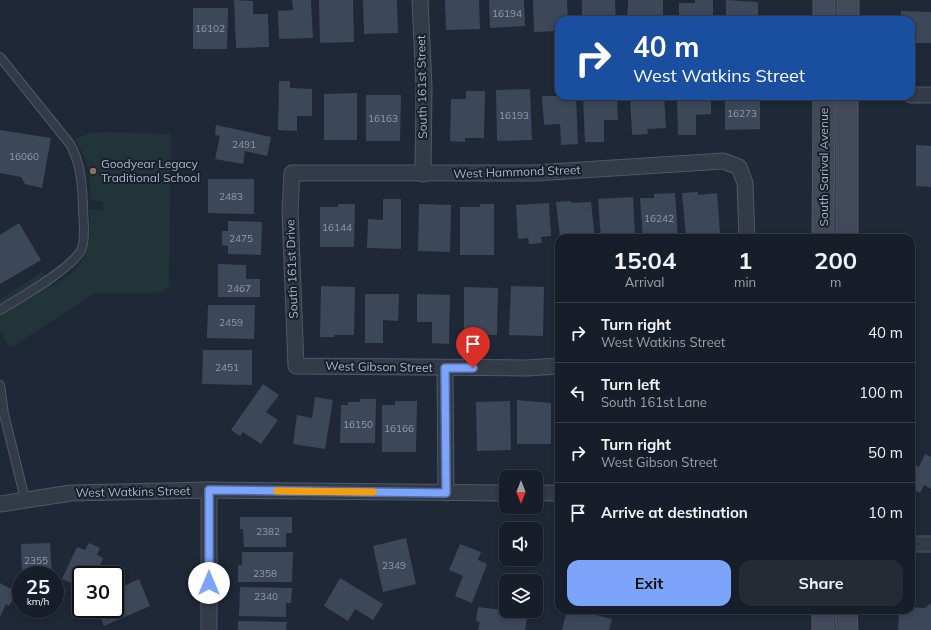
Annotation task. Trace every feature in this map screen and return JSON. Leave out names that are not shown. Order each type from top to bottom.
[{"type":"main road","points":[[824,0],[824,16]]},
{"type":"main road","points":[[848,0],[848,16]]},
{"type":"main road","name":"South Sarival Avenue","points":[[823,234],[824,100]]},
{"type":"main road","name":"South Sarival Avenue","points":[[847,100],[847,234]]},
{"type":"main road","points":[[823,614],[823,630]]},
{"type":"main road","points":[[846,614],[847,630]]},
{"type":"street","name":"South 161st Street","points":[[420,0],[424,86],[423,174]]},
{"type":"street","points":[[915,95],[931,95]]},
{"type":"street","name":"West Hammond Street","points":[[292,173],[534,173],[723,161],[739,167],[745,183],[747,234]]},
{"type":"street","name":"South 161st Drive","points":[[292,173],[290,210],[296,366]]},
{"type":"street","name":"West Gibson Street","points":[[296,366],[445,368],[527,368],[555,366]]},
{"type":"street","points":[[445,368],[446,493]]},
{"type":"street","points":[[209,490],[209,630]]},
{"type":"street","name":"West Watkins Street","points":[[0,504],[71,493],[209,490],[499,493]]},
{"type":"street","points":[[543,493],[555,493]]},
{"type":"street","points":[[915,544],[931,544]]},
{"type":"lane","points":[[0,57],[70,144],[76,156],[80,167],[82,184],[83,229],[82,248],[78,256],[53,276],[0,310]]},
{"type":"lane","points":[[0,385],[4,414],[25,500]]},
{"type":"green space","points":[[93,132],[171,134],[169,285],[166,290],[155,293],[95,293],[10,348],[0,332],[0,300],[43,271],[53,286],[65,278],[81,262],[85,254],[88,245],[90,209],[103,211],[103,202],[90,199],[88,168],[75,139]]},
{"type":"building","points":[[234,0],[253,1],[253,14],[268,14],[269,47],[236,48]]},
{"type":"building","points":[[292,0],[311,0],[313,38],[279,39],[278,11],[293,10]]},
{"type":"building","points":[[319,0],[353,0],[354,42],[320,43]]},
{"type":"building","points":[[363,0],[397,0],[398,33],[364,34]]},
{"type":"building","points":[[445,0],[479,0],[480,29],[446,30]]},
{"type":"building","points":[[489,0],[524,0],[525,26],[490,28]]},
{"type":"building","points":[[533,0],[567,0],[568,16],[555,16],[555,31],[534,32]]},
{"type":"building","points":[[582,0],[615,0],[616,16],[582,16]]},
{"type":"building","points":[[628,0],[663,0],[663,16],[627,16]]},
{"type":"building","points":[[695,0],[713,0],[713,16],[679,16],[679,3],[695,3]]},
{"type":"building","points":[[726,0],[758,2],[758,16],[726,16]]},
{"type":"building","points":[[193,8],[228,8],[227,49],[193,49]]},
{"type":"building","points":[[901,11],[931,12],[931,43],[915,43],[915,16],[901,16]]},
{"type":"building","points":[[279,81],[290,81],[290,88],[312,89],[312,116],[297,116],[297,131],[278,130]]},
{"type":"building","points":[[530,89],[532,140],[497,141],[496,90]]},
{"type":"building","points":[[466,91],[485,91],[484,138],[465,138],[465,142],[450,141],[451,99],[466,99]]},
{"type":"building","points":[[357,93],[357,140],[324,140],[324,94]]},
{"type":"building","points":[[366,95],[401,95],[400,141],[366,141]]},
{"type":"building","points":[[542,96],[555,96],[555,100],[576,100],[578,144],[561,145],[560,124],[544,125]]},
{"type":"building","points":[[583,100],[617,100],[618,120],[604,120],[604,142],[585,142]]},
{"type":"building","points":[[630,100],[664,100],[666,128],[647,129],[648,134],[632,135]]},
{"type":"building","points":[[677,100],[711,100],[711,114],[696,115],[696,135],[678,135]]},
{"type":"building","points":[[725,100],[760,100],[760,129],[725,130]]},
{"type":"building","points":[[216,125],[271,137],[267,156],[245,151],[243,164],[215,159],[220,136],[215,135]]},
{"type":"building","points":[[0,130],[51,138],[42,188],[25,184],[21,177],[0,173]]},
{"type":"building","points":[[916,145],[931,146],[931,187],[916,186]]},
{"type":"building","points":[[208,179],[254,179],[254,214],[208,213]]},
{"type":"building","points":[[698,192],[698,195],[717,193],[720,233],[686,234],[682,193]]},
{"type":"building","points":[[675,193],[678,234],[643,234],[640,198],[654,198],[654,194]]},
{"type":"building","points":[[633,197],[635,234],[601,234],[598,199]]},
{"type":"building","points":[[383,199],[401,199],[401,249],[367,248],[368,219],[383,220]]},
{"type":"building","points":[[556,202],[591,202],[595,234],[560,234]]},
{"type":"building","points":[[549,203],[551,236],[541,237],[542,243],[529,244],[528,238],[518,239],[516,205]]},
{"type":"building","points":[[338,204],[355,204],[354,247],[320,247],[320,207],[338,207]]},
{"type":"building","points":[[419,204],[451,205],[450,252],[418,251]]},
{"type":"building","points":[[480,204],[494,204],[494,255],[460,255],[460,207],[480,207]]},
{"type":"building","points":[[228,221],[262,222],[261,255],[228,254],[228,246],[222,245],[222,231],[228,231]]},
{"type":"building","points":[[19,223],[41,260],[0,284],[0,235]]},
{"type":"building","points":[[218,264],[246,265],[246,279],[260,279],[260,297],[218,297]]},
{"type":"building","points":[[321,286],[355,287],[354,335],[320,337]]},
{"type":"building","points":[[511,286],[544,287],[543,336],[509,335]]},
{"type":"building","points":[[464,287],[498,288],[497,335],[484,335],[484,338],[464,338]]},
{"type":"building","points":[[365,294],[399,294],[398,321],[383,320],[383,343],[365,343]]},
{"type":"building","points":[[417,294],[450,295],[449,344],[432,343],[432,322],[417,322]]},
{"type":"building","points":[[208,305],[255,305],[254,339],[207,338]]},
{"type":"building","points":[[203,350],[252,350],[252,385],[202,384]]},
{"type":"building","points":[[263,384],[279,395],[266,412],[278,420],[261,444],[243,432],[240,436],[231,430]]},
{"type":"building","points":[[315,397],[333,400],[325,449],[293,444],[297,415],[312,418]]},
{"type":"building","points":[[360,399],[376,399],[375,443],[340,443],[341,405],[348,405],[348,402],[360,402]]},
{"type":"building","points":[[517,400],[551,403],[551,444],[517,444]]},
{"type":"building","points":[[395,401],[417,401],[416,452],[382,452],[382,405],[395,405]]},
{"type":"building","points":[[510,401],[511,450],[477,451],[476,402]]},
{"type":"building","points":[[925,454],[931,457],[931,489],[924,485],[920,493],[915,490],[915,465],[919,467]]},
{"type":"building","points":[[240,517],[292,517],[292,533],[286,533],[286,547],[244,547],[243,529],[240,529]]},
{"type":"building","points":[[406,538],[416,584],[383,592],[373,546]]},
{"type":"building","points":[[50,543],[51,566],[22,566],[21,544]]},
{"type":"building","points":[[89,543],[100,548],[97,555],[103,558],[100,566],[72,566],[72,583],[64,580],[64,575],[77,547],[85,550]]},
{"type":"building","points":[[460,544],[481,552],[478,560],[487,564],[472,603],[455,596],[463,576],[449,570]]},
{"type":"building","points":[[242,552],[293,552],[292,582],[238,582],[238,565],[242,565]]},
{"type":"building","points":[[340,578],[383,604],[373,620],[355,609],[348,621],[324,606]]},
{"type":"building","points":[[139,579],[150,606],[124,617],[124,586]]},
{"type":"building","points":[[0,583],[12,589],[12,601],[9,606],[6,604],[0,617]]},
{"type":"building","points":[[240,587],[292,588],[291,603],[286,603],[286,617],[239,616]]},
{"type":"building","points":[[931,603],[931,630],[898,630],[899,614],[915,614],[915,607],[925,608]]},
{"type":"building","points":[[478,607],[499,610],[499,618],[527,618],[525,630],[478,630],[480,622],[476,621]]},
{"type":"building","points":[[566,614],[591,614],[612,619],[609,630],[562,630]]},
{"type":"building","points":[[101,618],[122,618],[104,626]]},
{"type":"building","points":[[238,621],[287,622],[286,630],[238,630]]},
{"type":"slow traffic","points":[[277,491],[373,492]]},
{"type":"place","name":"Goodyear Legacy Traditional School","points":[[93,171]]},
{"type":"route","points":[[209,583],[209,490],[446,493],[445,368],[473,368]]}]
